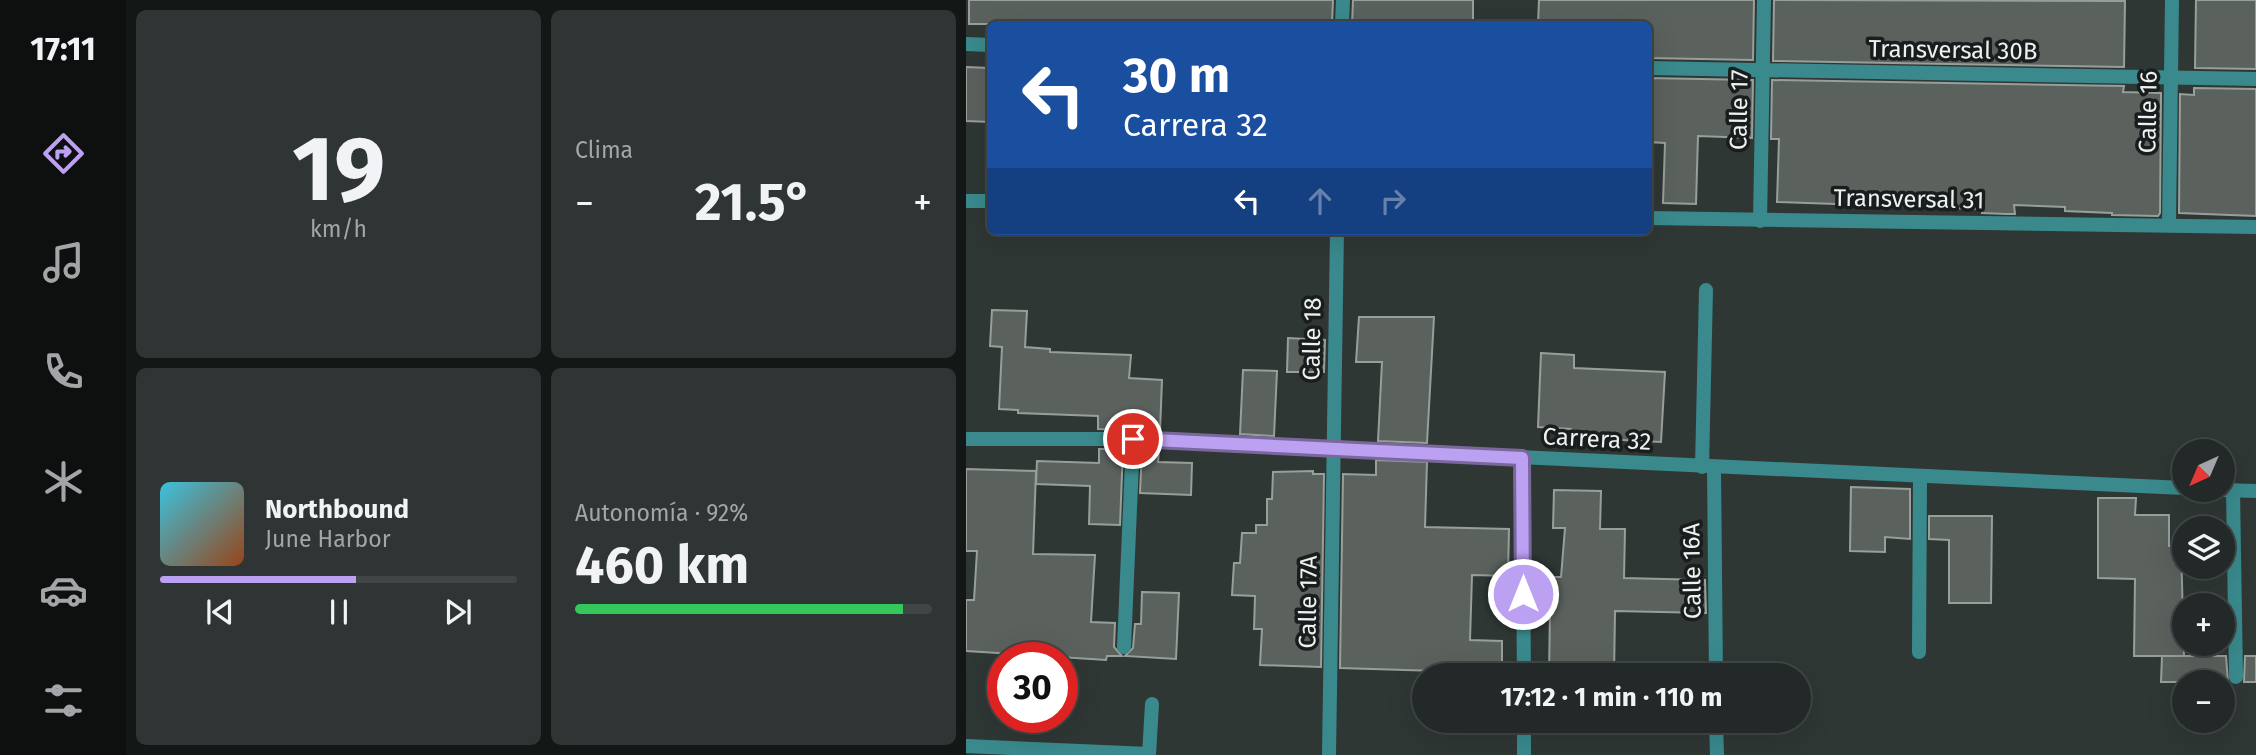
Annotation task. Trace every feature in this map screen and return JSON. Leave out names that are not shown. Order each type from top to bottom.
[{"type":"street","points":[[1342,21],[1343,0]]},
{"type":"street","name":"Calle 17","points":[[1760,221],[1764,0]]},
{"type":"street","name":"Calle 16","points":[[2169,224],[2172,0]]},
{"type":"street","points":[[966,44],[987,46]]},
{"type":"street","name":"Transversal 30B","points":[[1652,68],[2256,79]]},
{"type":"street","points":[[966,201],[987,201]]},
{"type":"street","name":"Transversal 31","points":[[1652,218],[2256,227]]},
{"type":"street","name":"Calle 18","points":[[1333,449],[1337,235]]},
{"type":"street","name":"Calle 16A","points":[[1706,290],[1708,467],[1716,663]]},
{"type":"street","name":"Carrera 32","points":[[966,439],[1133,439],[2172,488]]},
{"type":"street","points":[[1124,647],[1133,439]]},
{"type":"street","name":"Calle 17A","points":[[1329,755],[1333,449]]},
{"type":"street","points":[[1522,458],[1524,663]]},
{"type":"street","points":[[1919,652],[1920,477]]},
{"type":"street","points":[[2235,490],[2256,491]]},
{"type":"street","points":[[2229,502],[2236,677]]},
{"type":"street","points":[[966,746],[1059,753],[1149,755],[1152,704]]},
{"type":"street","points":[[1524,733],[1524,755]]},
{"type":"street","points":[[1716,733],[1717,755]]},
{"type":"building","points":[[969,0],[1333,0],[1332,21],[987,21],[987,24],[969,24]]},
{"type":"building","points":[[1353,0],[1473,0],[1473,21],[1352,21]]},
{"type":"building","points":[[1539,0],[1754,0],[1753,60],[1652,58],[1652,21],[1538,21]]},
{"type":"building","points":[[1774,0],[2125,1],[2124,67],[1773,61]]},
{"type":"building","points":[[2196,0],[2256,0],[2256,69],[2195,68]]},
{"type":"building","points":[[966,67],[987,68],[987,122],[966,121]]},
{"type":"building","points":[[1652,78],[1753,80],[1752,138],[1698,136],[1696,204],[1663,203],[1665,143],[1652,142]]},
{"type":"building","points":[[1772,80],[2124,86],[2123,92],[2161,93],[2160,213],[2158,216],[2112,215],[2065,211],[2065,207],[2014,205],[2015,214],[2007,214],[1982,213],[1982,209],[1777,202],[1779,139],[1771,139]]},
{"type":"building","points":[[2194,88],[2256,89],[2256,216],[2179,213],[2180,94],[2194,95]]},
{"type":"building","points":[[992,310],[1027,311],[1025,347],[1050,349],[1050,352],[1131,355],[1129,378],[1162,380],[1160,431],[1098,429],[1098,416],[1018,413],[1018,410],[999,409],[1002,347],[990,346]]},
{"type":"building","points":[[1359,317],[1434,317],[1427,443],[1378,441],[1382,362],[1356,362]]},
{"type":"building","points":[[1288,338],[1325,340],[1324,372],[1287,372]]},
{"type":"building","points":[[1541,353],[1574,355],[1574,368],[1665,372],[1661,442],[1584,438],[1571,436],[1571,429],[1538,427]]},
{"type":"building","points":[[1243,370],[1277,371],[1274,436],[1240,434]]},
{"type":"building","points":[[1099,449],[1123,449],[1120,525],[1089,524],[1090,486],[1036,484],[1037,461],[1099,463]]},
{"type":"building","points":[[1142,449],[1159,450],[1158,462],[1192,463],[1191,495],[1140,493]]},
{"type":"building","points":[[1376,460],[1427,462],[1425,527],[1509,529],[1508,576],[1472,575],[1470,640],[1502,641],[1502,663],[1412,663],[1412,670],[1340,668],[1343,474],[1376,475]]},
{"type":"building","points":[[966,469],[1036,471],[1033,554],[1095,555],[1091,622],[1115,623],[1114,647],[1122,656],[1107,656],[1106,660],[1078,658],[1078,642],[987,642],[987,652],[966,651],[966,600],[974,600],[977,551],[966,551]]},
{"type":"building","points":[[1313,471],[1313,474],[1324,474],[1321,667],[1260,665],[1262,629],[1254,629],[1255,596],[1232,595],[1234,563],[1240,563],[1242,533],[1256,533],[1256,525],[1267,525],[1267,499],[1272,499],[1273,472]]},
{"type":"building","points":[[1851,487],[1910,489],[1910,539],[1885,537],[1885,552],[1850,551]]},
{"type":"building","points":[[1554,490],[1601,491],[1600,529],[1625,529],[1624,578],[1705,580],[1706,613],[1615,611],[1614,663],[1549,663],[1550,609],[1542,608],[1544,577],[1561,577],[1565,528],[1553,528]]},
{"type":"building","points":[[2098,498],[2136,498],[2135,515],[2169,515],[2172,579],[2182,579],[2182,593],[2172,593],[2172,656],[2134,656],[2135,579],[2098,578]]},
{"type":"building","points":[[1929,516],[1992,516],[1991,603],[1949,603],[1949,540],[1929,539]]},
{"type":"building","points":[[1142,592],[1179,593],[1176,659],[1125,656],[1133,648],[1135,624],[1141,624]]},
{"type":"building","points":[[2162,656],[2226,656],[2227,670],[2172,670],[2172,682],[2161,682]]},
{"type":"building","points":[[2245,656],[2256,656],[2256,682],[2244,682]]},
{"type":"route","points":[[1133,439],[1522,458],[1523,594]]}]
